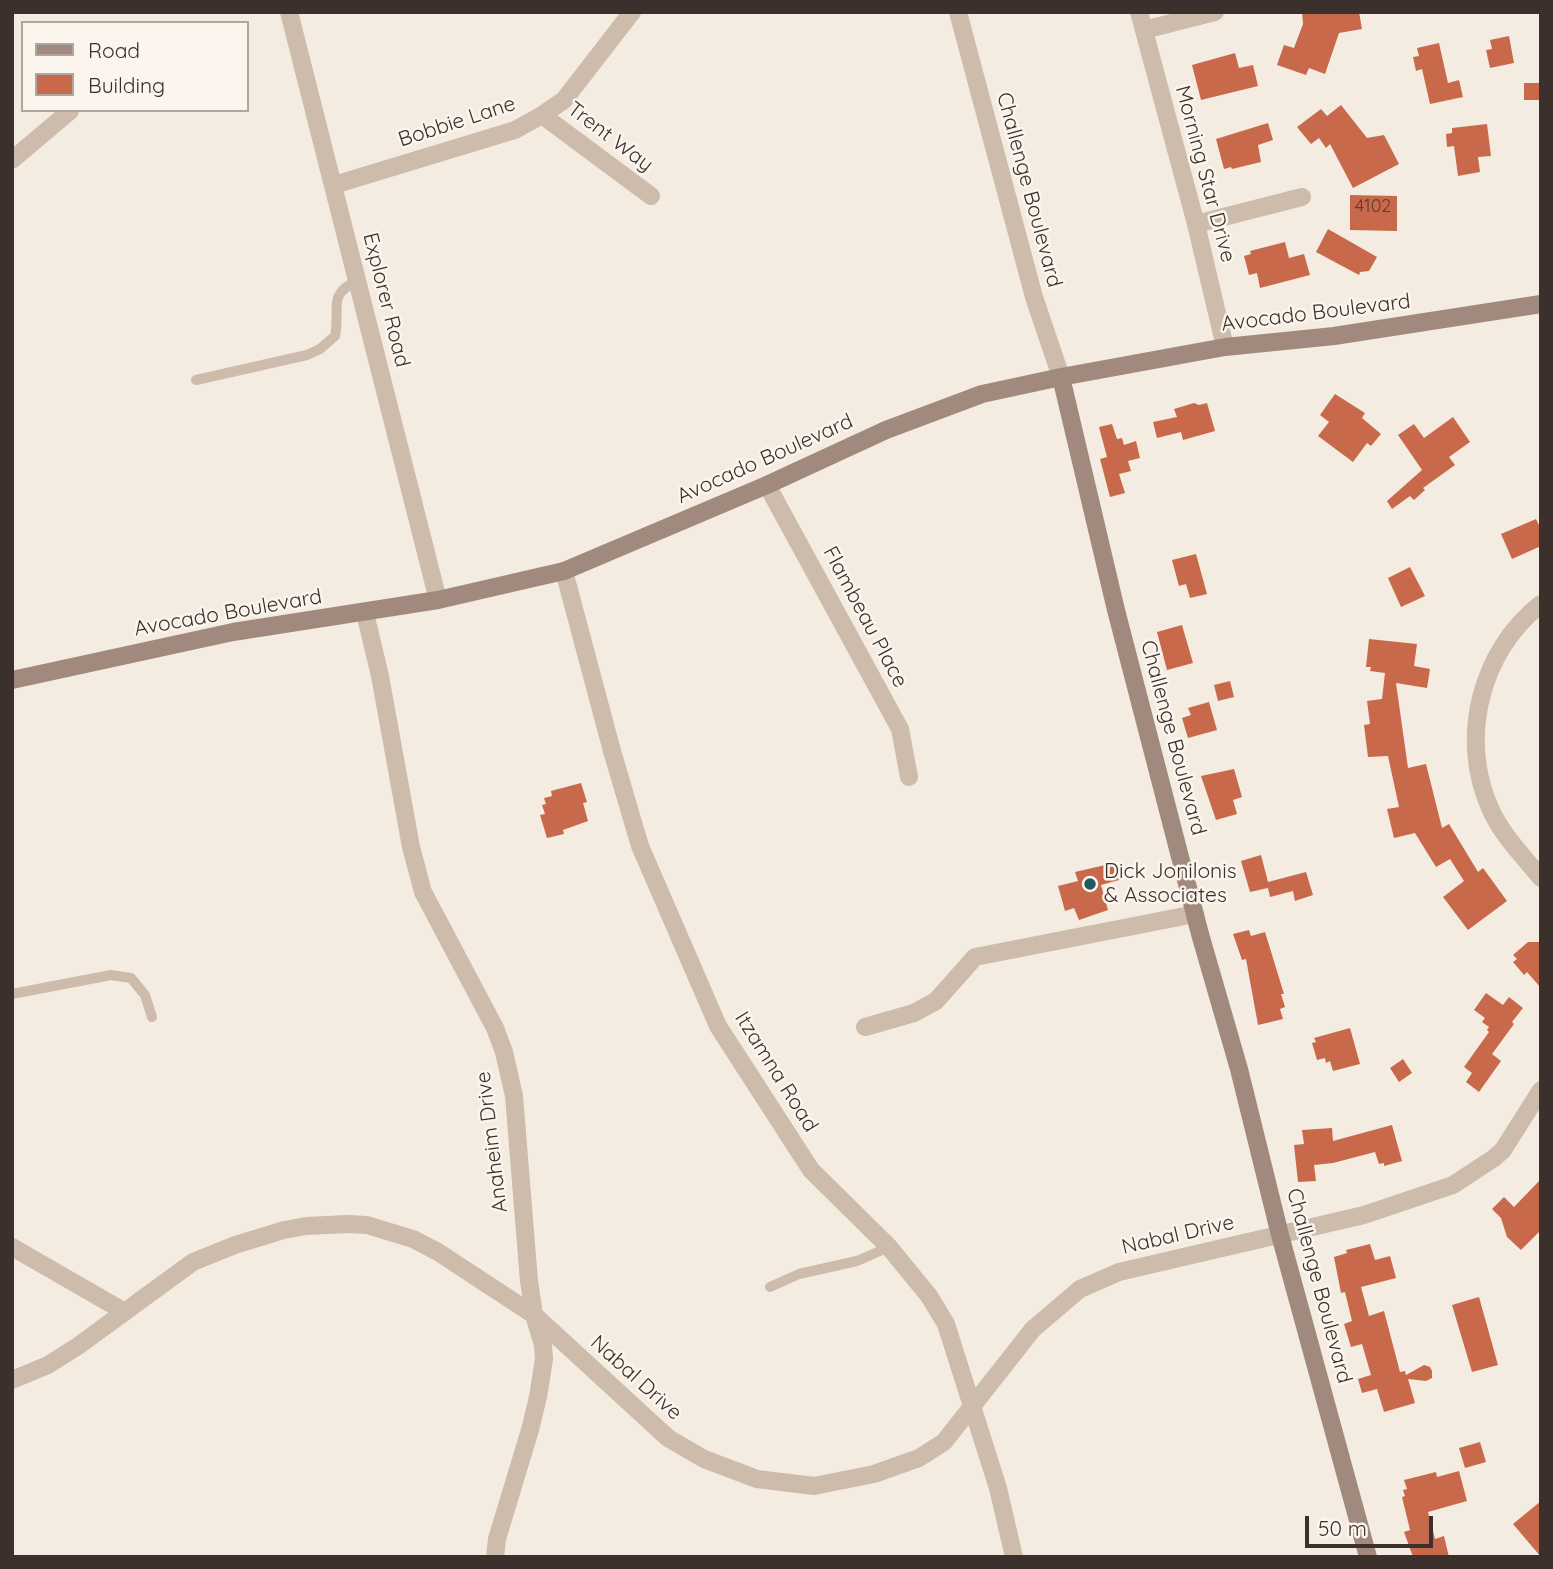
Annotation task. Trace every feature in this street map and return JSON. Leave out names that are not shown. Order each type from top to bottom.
[{"type":"main road","name":"Avocado Boulevard","points":[[12,680],[233,632],[438,600],[564,571],[767,485],[886,430],[982,394],[1225,347],[1334,336],[1541,304]]},
{"type":"main road","name":"Challenge Boulevard","points":[[1061,377],[1109,585],[1195,914],[1239,1069],[1280,1235],[1368,1557]]},
{"type":"street","name":"Explorer Road","points":[[289,12],[438,600]]},
{"type":"street","name":"Bobbie Lane","points":[[334,185],[515,130],[542,115],[564,100],[632,12]]},
{"type":"street","name":"Challenge Boulevard","points":[[958,12],[1034,297],[1061,377]]},
{"type":"street","name":"Morning Star Drive","points":[[1139,12],[1196,224],[1225,347]]},
{"type":"street","points":[[1144,30],[1215,12]]},
{"type":"street","points":[[12,160],[69,112]]},
{"type":"street","name":"Trent Way","points":[[542,115],[651,196]]},
{"type":"street","points":[[1196,224],[1302,197]]},
{"type":"street","name":"Flambeau Place","points":[[767,485],[900,729],[909,777]]},
{"type":"street","name":"Itzamna Road","points":[[564,571],[640,846],[718,1026],[811,1170],[889,1247],[929,1296],[946,1324],[998,1488],[1014,1557]]},
{"type":"street","points":[[1541,604],[1508,638],[1493,663],[1482,691],[1476,740],[1478,770],[1490,808],[1499,826],[1541,878]]},
{"type":"street","name":"Anaheim Drive","points":[[365,613],[380,676],[411,847],[424,892],[495,1028],[504,1052],[514,1096],[534,1315],[543,1345],[544,1359],[538,1397],[497,1539],[495,1557]]},
{"type":"street","points":[[865,1027],[914,1013],[936,1001],[975,957],[1195,914]]},
{"type":"street","name":"Nabal Drive","points":[[12,1380],[48,1365],[193,1262],[284,1230],[306,1226],[368,1225],[413,1239],[438,1252],[534,1315],[667,1438],[704,1459],[757,1479],[814,1486],[874,1474],[919,1458],[944,1442],[1032,1329],[1080,1289],[1119,1272],[1364,1215],[1453,1185],[1503,1150],[1541,1090]]},
{"type":"street","points":[[12,1247],[125,1312]]},
{"type":"lane","points":[[196,380],[307,355],[320,349],[335,335],[337,296],[346,286],[358,281]]},
{"type":"lane","points":[[12,994],[111,975],[131,978],[145,995],[152,1017]]},
{"type":"lane","points":[[770,1287],[799,1274],[858,1261],[889,1247]]},
{"type":"building","points":[[1302,12],[1359,12],[1362,29],[1339,33],[1325,74],[1309,68],[1306,75],[1277,65],[1284,45],[1294,48],[1303,24]]},
{"type":"building","points":[[1509,36],[1514,63],[1490,68],[1486,50],[1492,49],[1490,40]]},
{"type":"building","points":[[1439,43],[1448,83],[1459,80],[1463,97],[1430,104],[1422,69],[1416,71],[1413,57],[1419,56],[1417,48]]},
{"type":"building","points":[[1235,53],[1239,68],[1253,65],[1258,86],[1201,100],[1192,65]]},
{"type":"building","points":[[1524,83],[1541,83],[1541,100],[1524,100]]},
{"type":"building","points":[[1341,105],[1367,138],[1384,135],[1399,164],[1353,188],[1330,144],[1326,148],[1319,138],[1311,144],[1297,127],[1321,109],[1327,116]]},
{"type":"building","points":[[1268,123],[1273,140],[1258,145],[1261,162],[1224,169],[1216,139]]},
{"type":"building","points":[[1487,124],[1491,156],[1478,157],[1480,172],[1458,176],[1454,146],[1447,147],[1446,134],[1452,133],[1452,128]]},
{"type":"building","points":[[1350,195],[1397,196],[1397,231],[1350,230]]},
{"type":"building","points":[[1328,229],[1377,257],[1369,271],[1360,272],[1359,275],[1316,252]]},
{"type":"building","points":[[1285,242],[1289,258],[1304,254],[1310,275],[1260,288],[1257,273],[1249,275],[1244,256],[1251,254],[1250,251]]},
{"type":"building","points":[[1335,394],[1365,413],[1362,418],[1381,434],[1371,446],[1367,443],[1353,462],[1318,436],[1329,422],[1320,415]]},
{"type":"building","points":[[1194,403],[1207,403],[1215,431],[1183,440],[1181,432],[1157,438],[1153,422],[1177,417],[1174,409]]},
{"type":"building","points":[[1453,417],[1470,442],[1449,457],[1455,465],[1423,488],[1425,490],[1414,500],[1410,496],[1392,509],[1387,501],[1422,470],[1398,435],[1414,424],[1424,438]]},
{"type":"building","points":[[1112,424],[1117,439],[1122,438],[1124,445],[1136,441],[1140,458],[1128,461],[1131,471],[1119,474],[1125,493],[1110,497],[1100,459],[1107,457],[1099,427]]},
{"type":"building","points":[[1536,519],[1541,529],[1541,546],[1512,559],[1501,534]]},
{"type":"building","points":[[1196,554],[1207,594],[1190,598],[1186,584],[1179,586],[1172,560]]},
{"type":"building","points":[[1410,567],[1425,596],[1401,607],[1388,578]]},
{"type":"building","points":[[1182,625],[1193,663],[1167,670],[1157,632]]},
{"type":"building","points":[[1369,639],[1417,644],[1414,666],[1430,669],[1427,688],[1396,683],[1408,768],[1426,764],[1442,828],[1449,824],[1478,872],[1483,868],[1507,901],[1468,930],[1443,897],[1464,881],[1450,859],[1436,867],[1415,833],[1394,838],[1387,809],[1399,807],[1388,756],[1368,757],[1364,725],[1370,724],[1367,701],[1382,699],[1385,673],[1370,671],[1371,667],[1366,667]]},
{"type":"building","points":[[1230,681],[1234,697],[1218,701],[1214,685]]},
{"type":"building","points":[[1209,702],[1217,730],[1188,738],[1182,718],[1191,715],[1188,708]]},
{"type":"building","points":[[1234,769],[1242,797],[1233,800],[1237,814],[1216,820],[1201,776]]},
{"type":"building","points":[[581,783],[587,802],[583,803],[588,821],[563,830],[564,834],[547,838],[540,815],[545,814],[542,805],[546,804],[544,798],[552,796],[551,791]]},
{"type":"building","points":[[1261,855],[1268,882],[1306,872],[1313,895],[1295,901],[1293,891],[1270,897],[1268,888],[1250,892],[1241,861]]},
{"type":"building","points":[[1114,863],[1119,880],[1101,885],[1108,910],[1079,920],[1074,908],[1065,911],[1058,886],[1078,881],[1075,872]]},
{"type":"building","points":[[1249,930],[1251,936],[1265,932],[1284,994],[1281,994],[1285,1007],[1280,1009],[1283,1019],[1258,1025],[1246,959],[1242,960],[1233,934]]},
{"type":"building","points":[[1528,942],[1541,942],[1541,988],[1527,972],[1524,975],[1513,962],[1517,959],[1513,955]]},
{"type":"building","points":[[1486,993],[1503,1005],[1509,997],[1523,1008],[1492,1054],[1501,1061],[1479,1092],[1466,1082],[1472,1073],[1464,1067],[1489,1032],[1489,1027],[1482,1022],[1485,1018],[1474,1010]]},
{"type":"building","points":[[1350,1028],[1360,1064],[1333,1071],[1330,1061],[1326,1063],[1325,1058],[1317,1060],[1312,1043],[1316,1042],[1314,1038]]},
{"type":"building","points":[[1403,1059],[1412,1073],[1399,1082],[1390,1068]]},
{"type":"building","points":[[1392,1125],[1402,1161],[1384,1166],[1384,1163],[1379,1164],[1375,1152],[1314,1165],[1316,1181],[1298,1182],[1294,1145],[1304,1144],[1302,1130],[1332,1128],[1333,1141]]},
{"type":"building","points":[[1541,1179],[1541,1230],[1521,1250],[1507,1237],[1501,1218],[1492,1209],[1504,1197],[1514,1207]]},
{"type":"building","points":[[1370,1244],[1375,1260],[1390,1256],[1396,1278],[1361,1287],[1369,1316],[1384,1311],[1400,1372],[1405,1371],[1406,1375],[1424,1365],[1432,1371],[1432,1378],[1426,1381],[1408,1379],[1415,1403],[1384,1412],[1377,1389],[1362,1393],[1358,1379],[1371,1375],[1362,1344],[1351,1347],[1344,1324],[1352,1321],[1345,1292],[1341,1293],[1334,1257],[1347,1253],[1346,1250]]},
{"type":"building","points":[[1479,1297],[1498,1365],[1472,1372],[1452,1305]]},
{"type":"building","points":[[1480,1442],[1486,1462],[1465,1468],[1459,1448]]},
{"type":"building","points":[[1459,1471],[1467,1501],[1428,1512],[1435,1539],[1444,1536],[1449,1557],[1413,1557],[1404,1532],[1410,1530],[1402,1497],[1405,1496],[1403,1490],[1407,1489],[1404,1480],[1436,1472],[1437,1477]]},
{"type":"building","points":[[1541,1501],[1541,1557],[1513,1524]]},
{"type":"place","name":"Dick Jonilonis & Associates","points":[[1090,884]]}]
